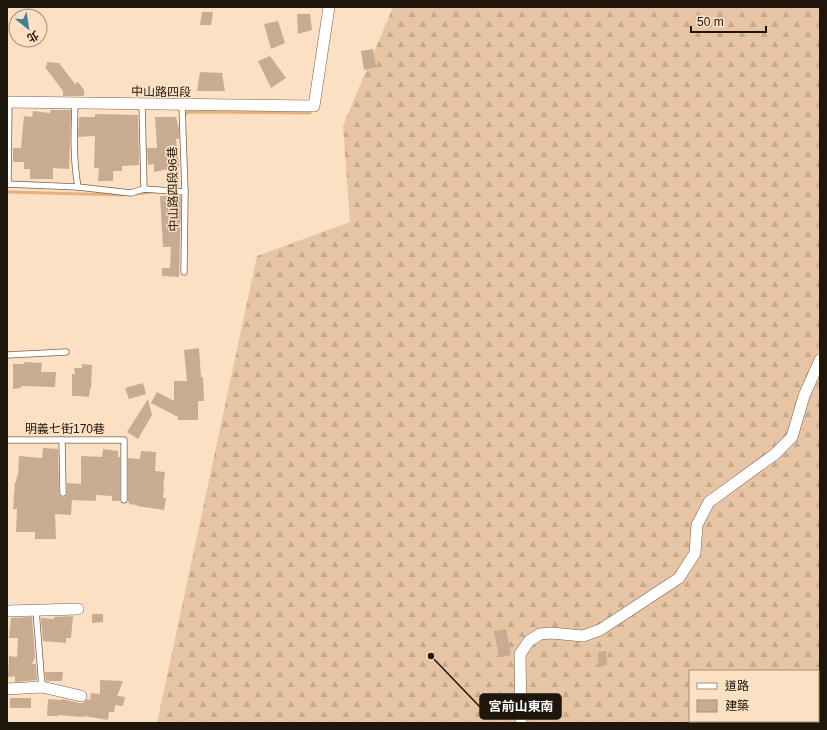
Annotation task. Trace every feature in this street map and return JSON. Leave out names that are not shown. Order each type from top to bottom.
[{"type":"street","name":"中山路四段","points":[[8,102],[314,106],[329,7]]},
{"type":"street","points":[[521,723],[520,654],[529,641],[540,634],[551,633],[583,636],[600,630],[680,578],[695,553],[697,525],[709,502],[775,454],[792,437],[804,396],[820,360]]},
{"type":"street","points":[[7,611],[78,609]]},
{"type":"street","points":[[7,689],[42,687],[81,696]]},
{"type":"lane","points":[[8,102],[8,184],[78,187],[131,192],[144,189],[185,192]]},
{"type":"lane","points":[[75,103],[74,154],[78,187]]},
{"type":"lane","points":[[142,104],[144,189]]},
{"type":"lane","name":"中山路四段96巷","points":[[182,105],[185,192],[184,272]]},
{"type":"lane","points":[[7,355],[66,352]]},
{"type":"lane","name":"明義七街170巷","points":[[7,440],[124,440],[124,500]]},
{"type":"lane","points":[[62,440],[63,493]]},
{"type":"lane","points":[[36,610],[42,687]]},
{"type":"green space","points":[[393,7],[820,7],[820,723],[157,723],[257,256],[350,222],[343,126]]},
{"type":"building","points":[[202,12],[213,12],[211,25],[200,25]]},
{"type":"building","points":[[297,14],[310,14],[312,30],[298,34]]},
{"type":"building","points":[[278,21],[285,43],[271,49],[264,24]]},
{"type":"building","points":[[373,49],[376,67],[364,70],[361,51]]},
{"type":"building","points":[[270,56],[286,78],[271,88],[258,61]]},
{"type":"building","points":[[47,62],[59,63],[75,84],[78,82],[84,90],[84,96],[63,96],[63,91],[45,67]]},
{"type":"building","points":[[200,72],[222,73],[225,91],[197,91]]},
{"type":"building","points":[[51,110],[71,110],[69,169],[53,168],[53,179],[30,179],[30,169],[24,169],[24,162],[13,162],[13,148],[21,148],[24,116],[32,117],[33,111],[50,113]]},
{"type":"building","points":[[95,114],[138,115],[139,165],[122,166],[122,171],[113,171],[113,181],[98,181],[99,168],[94,168],[95,136],[78,137],[79,117],[95,117]]},
{"type":"building","points":[[155,117],[176,117],[179,129],[179,139],[176,139],[179,167],[154,172],[154,164],[148,165],[147,148],[157,148]]},
{"type":"building","points":[[160,196],[181,196],[179,277],[162,276],[162,268],[170,268],[171,247],[163,247]]},
{"type":"building","points":[[199,348],[201,377],[203,377],[204,401],[198,401],[198,420],[178,420],[178,417],[151,403],[157,392],[174,401],[174,381],[187,381],[184,350]]},
{"type":"building","points":[[24,362],[42,363],[41,372],[56,372],[55,387],[21,386],[21,388],[13,389],[13,364],[24,364]]},
{"type":"building","points":[[82,364],[92,365],[89,397],[72,396],[72,374],[75,374],[74,368],[82,368]]},
{"type":"building","points":[[143,383],[146,394],[129,399],[125,388]]},
{"type":"building","points":[[148,399],[152,415],[138,439],[127,432]]},
{"type":"building","points":[[43,448],[58,449],[59,493],[60,496],[63,497],[67,495],[67,483],[81,484],[81,456],[102,457],[103,449],[118,451],[118,457],[120,457],[120,501],[112,501],[112,496],[96,495],[96,501],[72,500],[71,515],[55,514],[56,539],[35,539],[35,532],[16,532],[17,509],[13,509],[15,482],[18,476],[19,456],[42,458]]},
{"type":"building","points":[[141,451],[156,452],[155,471],[165,472],[163,498],[166,498],[164,510],[137,506],[129,504],[128,502],[128,458],[140,459]]},
{"type":"building","points":[[92,614],[103,614],[103,622],[92,623]]},
{"type":"building","points":[[73,616],[71,638],[66,638],[66,643],[43,641],[41,618],[54,619],[54,617]]},
{"type":"building","points":[[32,617],[35,657],[32,664],[36,664],[37,680],[15,682],[15,676],[8,677],[9,656],[17,657],[18,638],[9,638],[11,618]]},
{"type":"building","points":[[506,629],[511,655],[499,657],[494,631]]},
{"type":"building","points":[[606,651],[607,665],[599,666],[598,652]]},
{"type":"building","points":[[45,672],[63,672],[62,681],[46,681]]},
{"type":"building","points":[[100,680],[123,681],[117,696],[125,697],[123,706],[115,705],[114,712],[109,712],[108,720],[84,716],[47,716],[48,699],[62,699],[83,703],[87,699],[90,700],[91,693],[100,694]]},
{"type":"building","points":[[10,698],[31,698],[31,708],[10,708]]},
{"type":"waterway","points":[[184,117],[184,115],[188,112],[310,113]]},
{"type":"waterway","points":[[7,192],[123,195]]},
{"type":"waterway","points":[[135,194],[153,192]]},
{"type":"place","name":"宮前山東南","points":[[431,656]]}]
